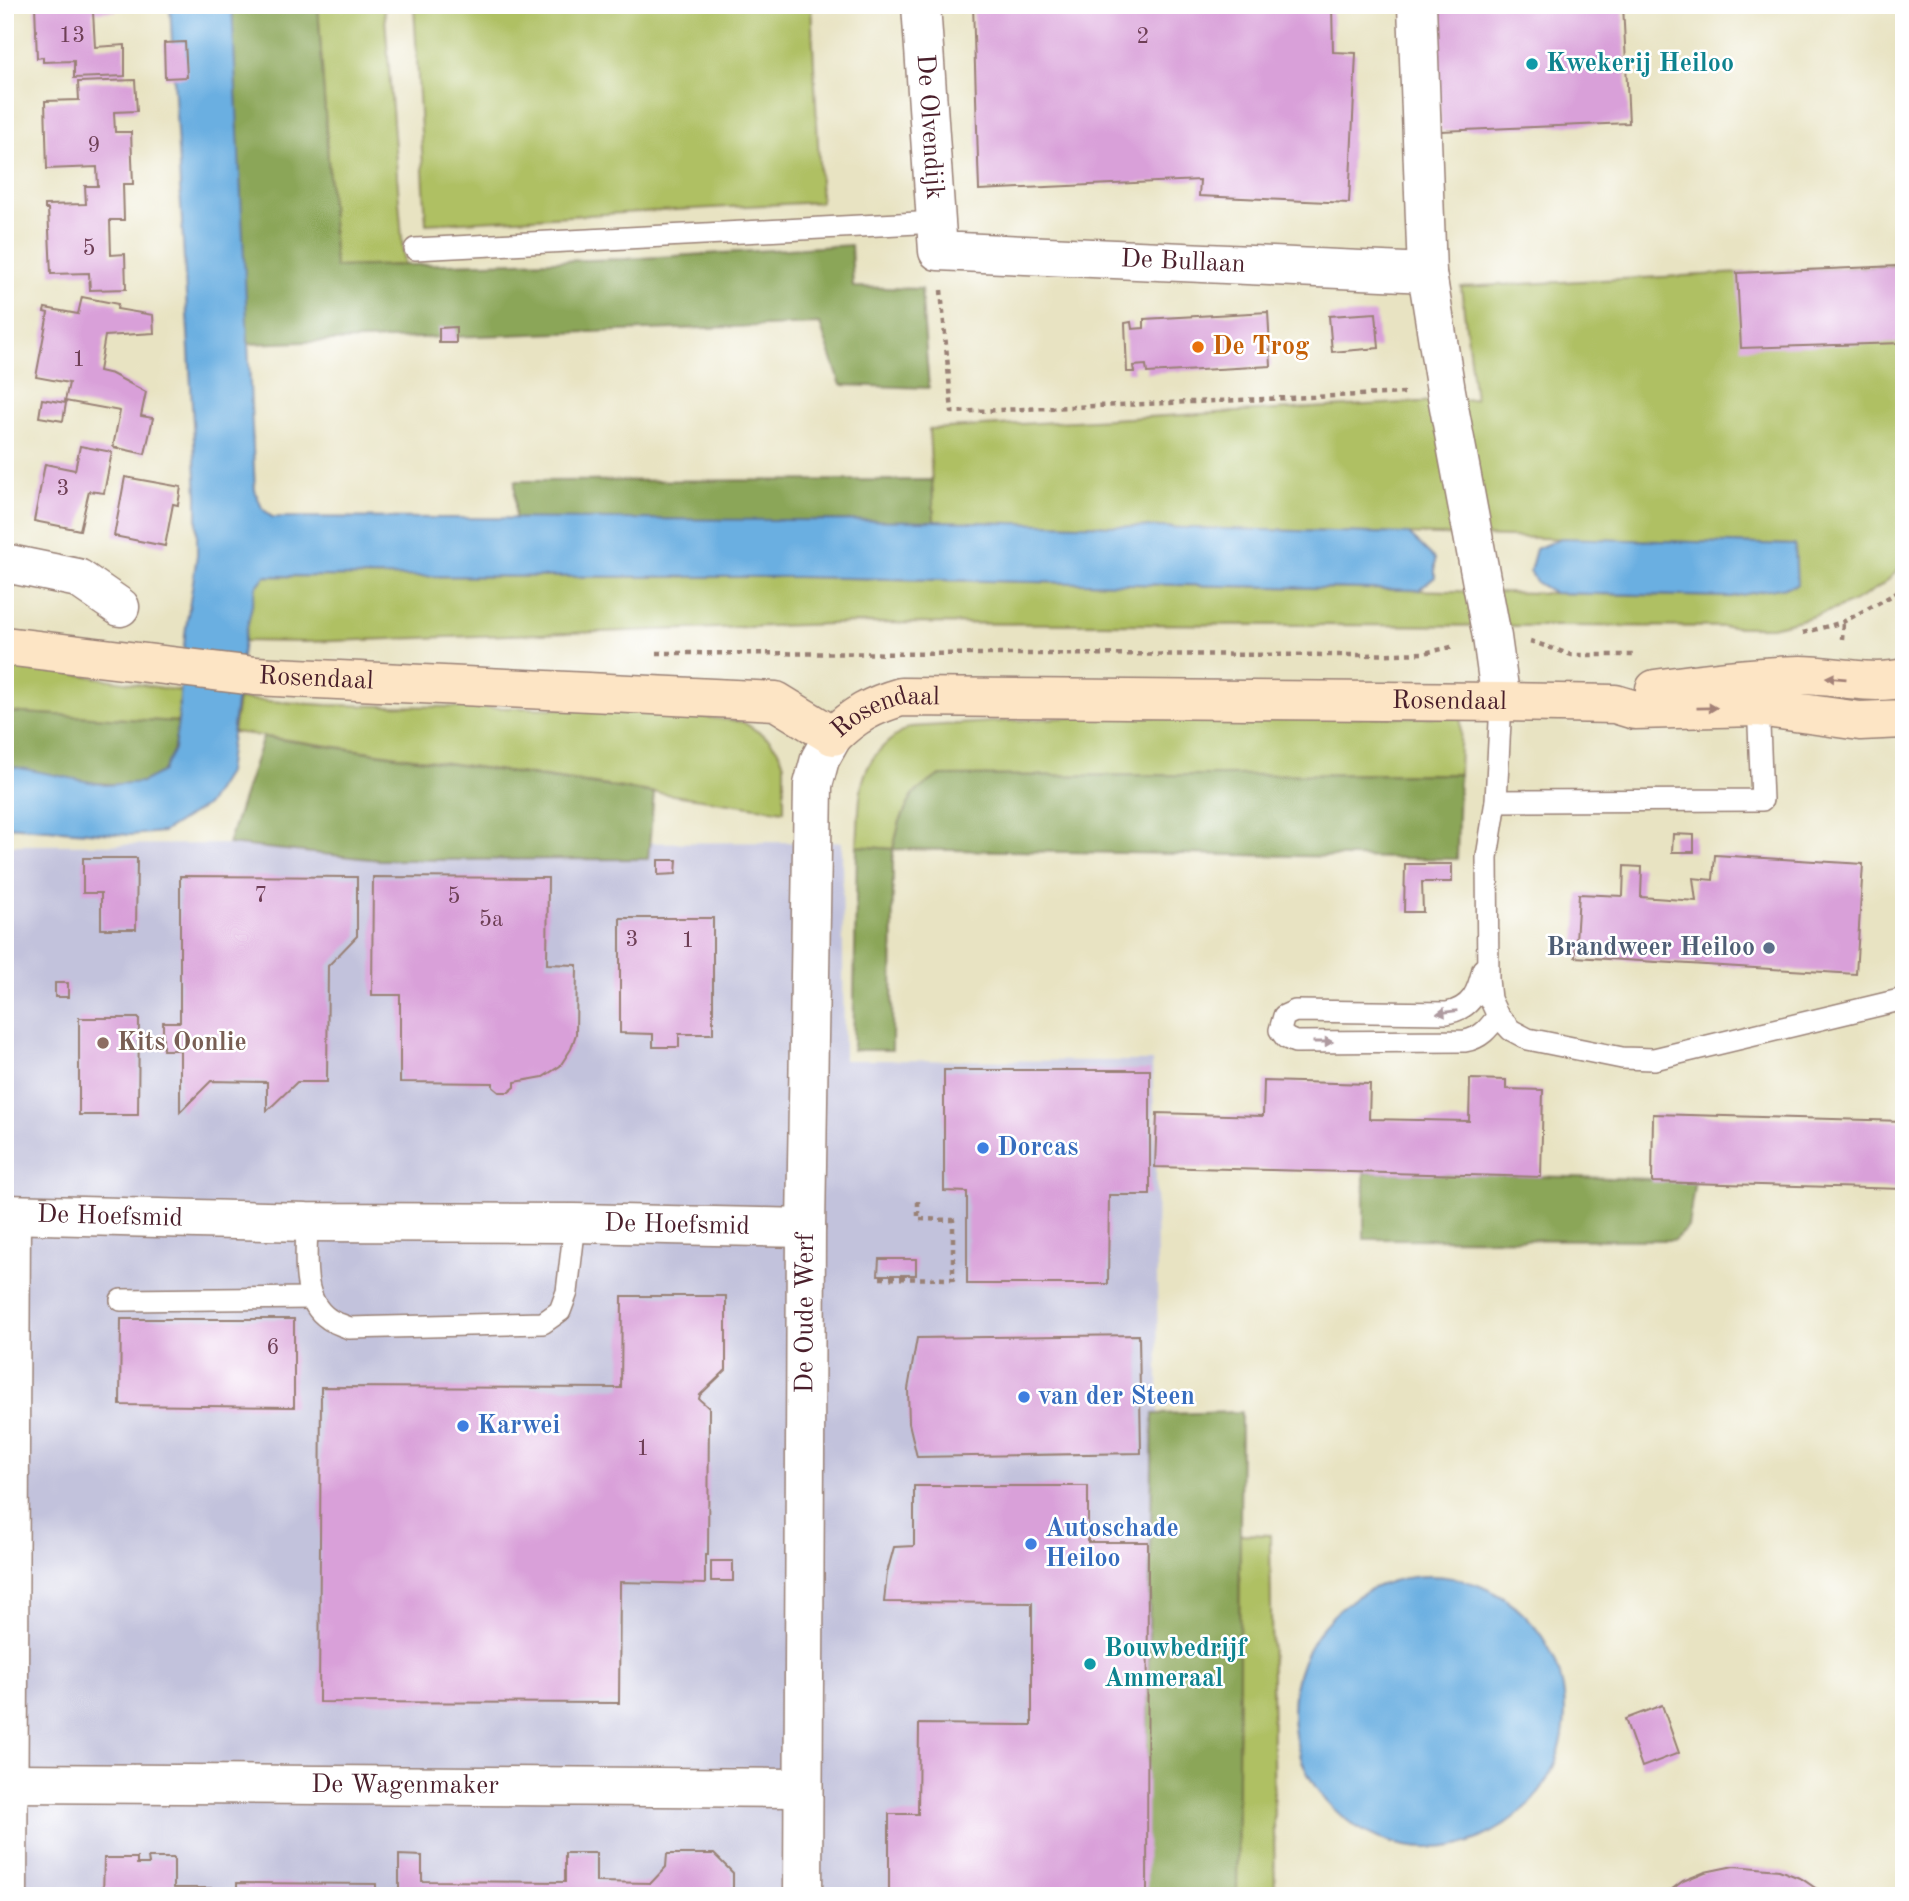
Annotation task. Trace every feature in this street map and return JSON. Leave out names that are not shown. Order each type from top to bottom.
[{"type":"street","name":"De Olvendijk","points":[[921,5],[937,236]]},
{"type":"street","points":[[1417,5],[1427,273],[1492,637],[1501,702]]},
{"type":"street","name":"De Bullaan","points":[[937,236],[1427,273]]},
{"type":"street","points":[[5,564],[78,578],[120,607]]},
{"type":"street","name":"Rosendaal","points":[[5,646],[255,676],[776,701],[834,736],[851,719],[867,709],[901,697],[1501,702],[1615,705],[1635,710],[1757,693],[1803,675],[1873,682],[1904,678]]},
{"type":"street","name":"Rosendaal","points":[[1757,693],[1860,721],[1904,719]]},
{"type":"street","name":"De Oude Werf","points":[[803,1896],[806,1228],[813,785],[820,759],[834,736]]},
{"type":"street","name":"De Hoefsmid","points":[[8,1896],[8,1214],[307,1222],[575,1223],[806,1228]]},
{"type":"street","name":"De Wagenmaker","points":[[8,1783],[803,1788]]},
{"type":"lane","points":[[415,249],[937,236]]},
{"type":"lane","points":[[1496,801],[1762,800],[1757,693]]},
{"type":"lane","points":[[1501,702],[1496,801],[1487,857],[1488,939],[1490,999],[1498,1016],[1511,1030],[1528,1039],[1622,1058],[1654,1059],[1904,999]]},
{"type":"lane","points":[[1488,939],[1475,996],[1468,1005],[1458,1011],[1295,1011],[1284,1016],[1280,1030],[1286,1038],[1300,1042],[1465,1041],[1484,1034],[1498,1016]]},
{"type":"lane","points":[[307,1222],[306,1266],[311,1298],[328,1319],[349,1328],[543,1323],[560,1311],[567,1292],[575,1223]]},
{"type":"lane","points":[[121,1300],[311,1298]]},
{"type":"path","points":[[937,236],[951,412],[1446,391]]},
{"type":"path","points":[[1843,622],[1904,589]]},
{"type":"path","points":[[905,654],[1424,653],[1492,637]]},
{"type":"path","points":[[880,1278],[953,1279],[953,1220],[918,1219],[918,1197]]},
{"type":"shaded area","points":[[842,842],[844,1060],[1152,1061],[1156,1173],[1163,1896],[5,1896],[5,845]]},
{"type":"green space","points":[[232,5],[318,5],[335,267],[625,259],[851,245],[853,287],[921,289],[929,388],[841,385],[820,324],[247,344]]},
{"type":"green space","points":[[318,5],[384,5],[404,265],[335,267]]},
{"type":"green space","points":[[414,5],[811,5],[821,202],[426,224]]},
{"type":"green space","points":[[1904,265],[1904,563],[1891,577],[1861,598],[1808,618],[1772,627],[860,623],[304,642],[244,641],[256,587],[265,576],[798,577],[1730,597],[1796,585],[1795,545],[934,521],[929,429],[1475,399],[1461,287]]},
{"type":"green space","points":[[932,480],[934,521],[515,519],[515,481]]},
{"type":"green space","points":[[5,663],[181,691],[178,722],[5,712]]},
{"type":"green space","points":[[238,699],[327,705],[649,710],[743,722],[769,739],[778,750],[784,764],[784,811],[233,732]]},
{"type":"green space","points":[[5,712],[178,722],[172,753],[164,769],[151,779],[112,784],[64,778],[5,765]]},
{"type":"green space","points":[[1093,716],[1461,717],[1459,774],[938,776],[900,821],[893,849],[857,846],[861,792],[870,764],[879,751],[910,727]]},
{"type":"green space","points":[[263,737],[654,793],[648,859],[380,860],[228,844]]},
{"type":"green space","points":[[1459,774],[1457,859],[893,849],[900,821],[913,794],[938,776]]},
{"type":"green space","points":[[857,846],[893,849],[892,1050],[853,1050]]},
{"type":"green space","points":[[1364,1172],[1695,1180],[1688,1227],[1674,1240],[1364,1239]]},
{"type":"green space","points":[[1241,1412],[1237,1896],[1144,1896],[1153,1414]]},
{"type":"green space","points":[[1240,1534],[1270,1535],[1275,1896],[1237,1896]]},
{"type":"water","points":[[170,5],[232,5],[255,490],[262,508],[272,517],[934,521],[1409,534],[1435,559],[1435,577],[1419,590],[798,577],[265,576],[256,587],[244,641],[227,773],[207,805],[163,832],[130,835],[5,826],[5,765],[105,785],[142,782],[163,771],[174,749],[185,634],[197,555],[197,496]]},
{"type":"water","points":[[1561,538],[1795,545],[1797,585],[1730,597],[1554,593],[1536,582],[1530,571],[1536,549]]},
{"type":"water","points":[[1416,1576],[1442,1576],[1481,1586],[1505,1599],[1525,1616],[1542,1636],[1555,1660],[1563,1685],[1563,1739],[1555,1764],[1542,1788],[1525,1808],[1505,1825],[1481,1838],[1456,1846],[1416,1848],[1389,1842],[1365,1832],[1343,1817],[1324,1798],[1309,1776],[1299,1752],[1293,1725],[1293,1699],[1299,1672],[1309,1648],[1324,1626],[1343,1607],[1365,1592],[1389,1582]]},
{"type":"building","points":[[35,5],[123,5],[116,11],[93,12],[95,47],[125,45],[125,76],[74,78],[74,61],[43,62],[43,57],[37,58]]},
{"type":"building","points":[[973,5],[1332,5],[1333,52],[1356,53],[1349,203],[1199,196],[1200,180],[979,190]]},
{"type":"building","name":"Kwekerij Heiloo","points":[[1435,5],[1623,5],[1629,123],[1441,131]]},
{"type":"building","points":[[185,42],[187,77],[165,78],[164,43]]},
{"type":"building","points":[[135,80],[137,111],[114,112],[115,132],[131,132],[133,184],[123,184],[124,220],[110,220],[111,255],[125,254],[126,289],[90,290],[89,273],[51,274],[48,209],[45,209],[45,205],[86,204],[85,186],[98,186],[97,167],[47,169],[45,101],[79,100],[78,82]]},
{"type":"building","points":[[1898,266],[1902,343],[1741,348],[1737,273]]},
{"type":"building","points":[[82,297],[118,304],[117,309],[153,315],[154,333],[105,336],[99,371],[112,374],[146,392],[141,416],[153,418],[145,454],[113,447],[120,411],[65,401],[69,383],[36,377],[48,313],[44,312],[45,308],[78,314]]},
{"type":"building","name":"De Trog","points":[[1268,312],[1271,366],[1147,373],[1146,365],[1133,366],[1134,372],[1127,372],[1125,323],[1131,322],[1132,329],[1144,328],[1144,319]]},
{"type":"building","points":[[1376,313],[1379,348],[1332,352],[1329,316]]},
{"type":"building","points":[[456,327],[456,343],[439,343],[439,328]]},
{"type":"building","points":[[42,399],[66,403],[63,421],[39,417]]},
{"type":"building","points":[[80,446],[112,452],[104,493],[89,491],[80,530],[34,521],[45,464],[75,470]]},
{"type":"building","points":[[125,477],[181,487],[178,505],[173,504],[165,546],[114,536]]},
{"type":"building","points":[[1673,834],[1694,835],[1694,852],[1672,852]]},
{"type":"building","points":[[1715,855],[1863,864],[1856,974],[1575,957],[1579,894],[1623,896],[1624,866],[1642,867],[1641,897],[1696,901],[1693,878],[1713,880]]},
{"type":"building","points":[[83,858],[137,858],[136,929],[101,929],[101,893],[83,893]]},
{"type":"building","points":[[658,860],[677,860],[676,874],[658,875]]},
{"type":"building","points":[[1405,864],[1452,864],[1452,882],[1422,882],[1423,912],[1404,912]]},
{"type":"building","points":[[180,876],[357,877],[357,936],[328,966],[327,1082],[297,1082],[267,1111],[267,1082],[211,1081],[180,1112],[180,1050],[163,1050],[163,1022],[180,1022]]},
{"type":"building","points":[[373,877],[548,878],[547,964],[577,965],[576,1034],[571,1049],[560,1066],[543,1077],[515,1082],[515,1087],[509,1092],[499,1092],[493,1087],[493,1083],[400,1082],[400,995],[372,995]]},
{"type":"building","points":[[620,918],[713,918],[713,1034],[679,1034],[679,1047],[653,1047],[653,1034],[620,1033]]},
{"type":"building","points":[[1904,926],[1904,949],[1897,949],[1897,927]]},
{"type":"building","points":[[55,983],[68,983],[68,997],[55,997]]},
{"type":"building","points":[[79,1018],[139,1018],[138,1115],[79,1115]]},
{"type":"building","points":[[944,1070],[1150,1070],[1150,1195],[1109,1195],[1108,1284],[967,1284],[967,1192],[944,1191]]},
{"type":"building","points":[[1470,1079],[1506,1080],[1506,1089],[1543,1090],[1541,1177],[1155,1167],[1157,1113],[1263,1116],[1264,1081],[1370,1084],[1369,1119],[1469,1121]]},
{"type":"building","points":[[1653,1114],[1904,1121],[1904,1189],[1652,1182]]},
{"type":"building","points":[[879,1259],[916,1259],[916,1275],[878,1275]]},
{"type":"building","points":[[622,1296],[726,1296],[726,1370],[699,1399],[709,1408],[708,1555],[705,1555],[705,1584],[620,1582],[619,1703],[319,1702],[321,1387],[621,1388]]},
{"type":"building","points":[[121,1319],[294,1319],[294,1407],[120,1405]]},
{"type":"building","name":"van der Steen","points":[[1139,1335],[1141,1453],[917,1457],[909,1423],[908,1389],[917,1338]]},
{"type":"building","points":[[914,1486],[1088,1486],[1088,1542],[1148,1542],[1147,1896],[889,1896],[889,1814],[918,1814],[919,1724],[1032,1725],[1032,1603],[884,1602],[887,1573],[894,1547],[914,1546]]},
{"type":"building","points":[[711,1561],[733,1561],[733,1581],[711,1581]]},
{"type":"building","points":[[1662,1705],[1679,1753],[1642,1767],[1625,1719]]},
{"type":"building","points":[[565,1853],[596,1853],[596,1882],[651,1883],[666,1867],[667,1854],[714,1854],[733,1873],[733,1896],[399,1896],[399,1855],[422,1856],[422,1881],[565,1882]]},
{"type":"building","points":[[104,1858],[137,1858],[137,1864],[149,1864],[148,1858],[174,1858],[174,1888],[220,1888],[220,1896],[103,1896]]},
{"type":"building","points":[[1734,1866],[1779,1870],[1802,1879],[1827,1896],[1663,1896],[1683,1881],[1705,1872]]},
{"type":"building","points":[[237,1883],[376,1884],[376,1896],[237,1896]]},
{"type":"place","name":"Kwekerij Heiloo","points":[[1532,64]]},
{"type":"place","name":"De Trog","points":[[1198,347]]},
{"type":"place","name":"Brandweer Heiloo","points":[[1769,948]]},
{"type":"place","name":"Kits Oonlie","points":[[103,1043]]},
{"type":"place","name":"Dorcas","points":[[983,1148]]},
{"type":"place","name":"van der Steen","points":[[1024,1397]]},
{"type":"place","name":"Karwei","points":[[463,1426]]},
{"type":"place","name":"Autoschade Heiloo","points":[[1031,1544]]},
{"type":"place","name":"Bouwbedrijf Ammeraal","points":[[1090,1664]]}]
